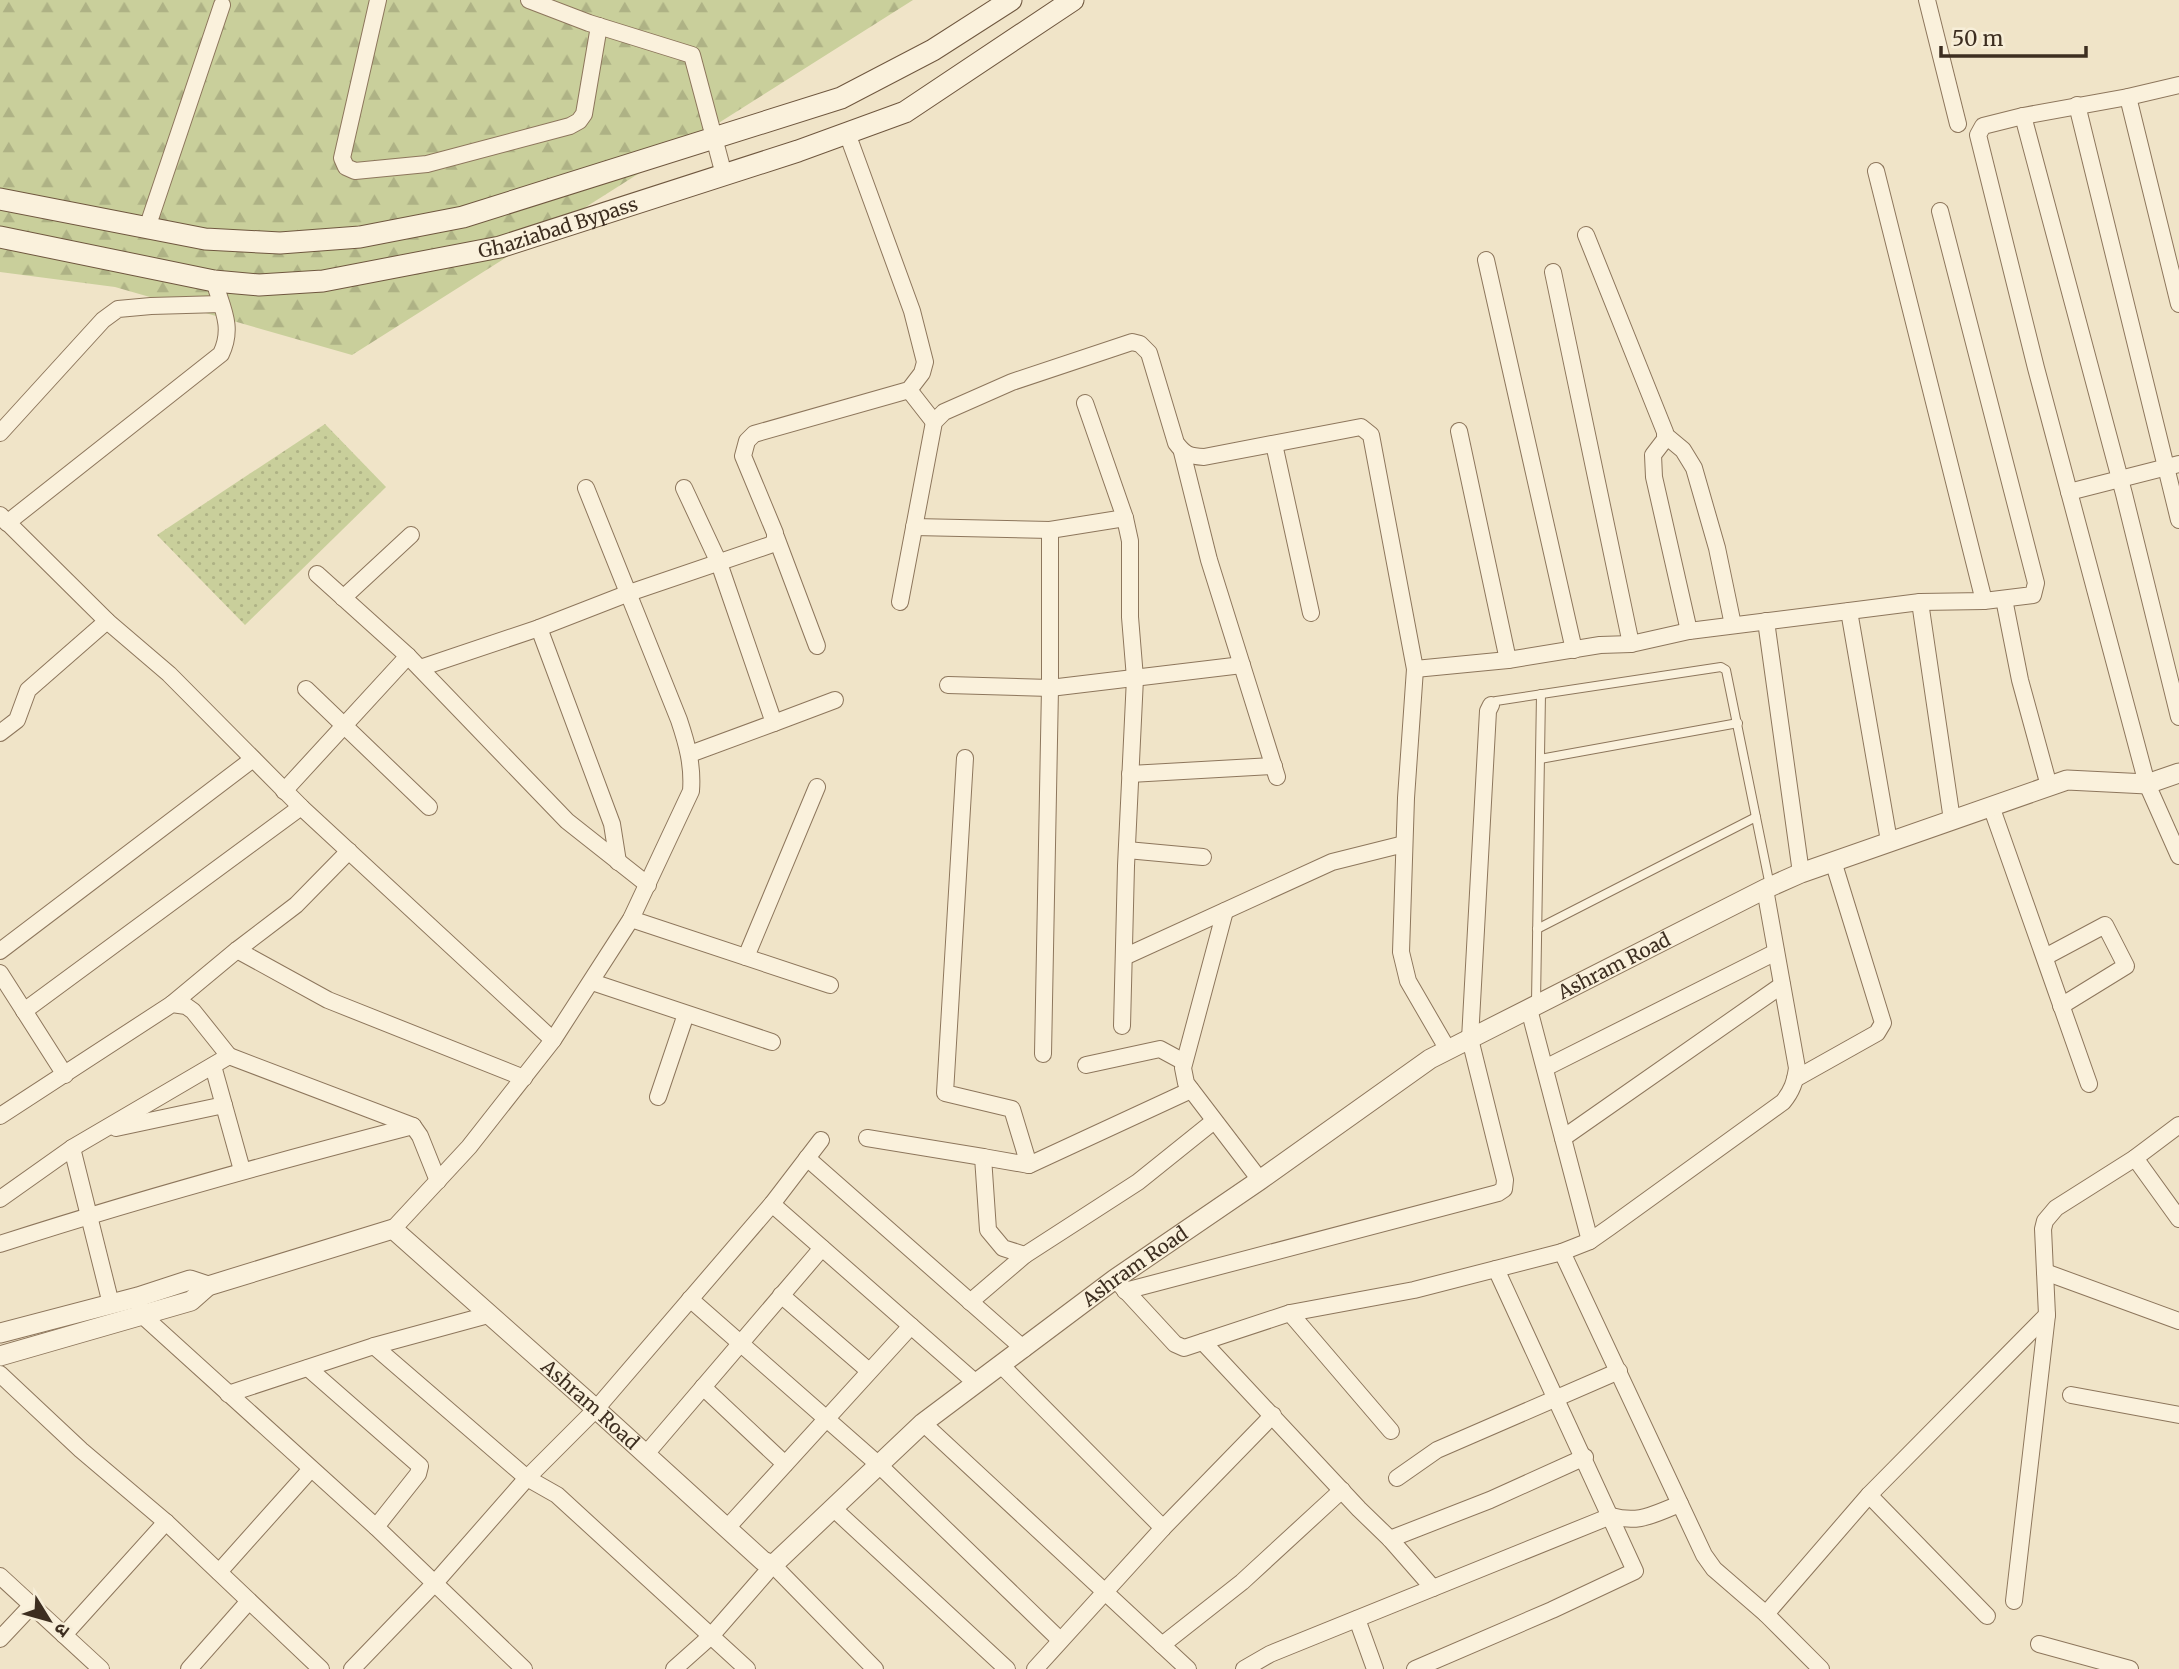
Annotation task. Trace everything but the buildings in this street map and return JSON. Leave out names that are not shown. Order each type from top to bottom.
[{"type":"main road","name":"Ghaziabad Bypass","points":[[0,198],[205,239],[280,243],[360,237],[463,217],[841,97],[933,50],[1011,0]]},
{"type":"main road","name":"Ghaziabad Bypass","points":[[0,237],[214,281],[259,285],[323,281],[500,247],[724,175],[905,112],[1073,0]]},
{"type":"street","points":[[378,0],[342,158],[346,167],[355,171],[427,164],[570,126],[579,121],[584,114],[599,26]]},
{"type":"street","points":[[529,0],[599,26],[692,55],[724,175]]},
{"type":"street","points":[[1930,1],[1958,124]]},
{"type":"street","points":[[147,228],[222,5]]},
{"type":"street","points":[[2178,91],[2077,105],[2024,116],[1983,126],[1979,135],[2069,492],[2147,784],[2179,856]]},
{"type":"street","points":[[2128,97],[2179,304]]},
{"type":"street","points":[[2077,105],[2172,466],[2179,520]]},
{"type":"street","points":[[2024,116],[2179,717]]},
{"type":"street","points":[[817,646],[743,456],[747,442],[754,434],[909,390],[922,373],[925,362],[912,312],[847,133]]},
{"type":"street","points":[[1876,171],[1984,601]]},
{"type":"street","points":[[1415,669],[1508,660],[1600,645],[1631,644],[1689,631],[1920,602],[1984,601],[2030,596],[2035,591],[2036,583],[1940,211]]},
{"type":"street","points":[[1586,235],[1665,435],[1683,450],[1694,468],[1717,548],[1733,625]]},
{"type":"street","points":[[1486,260],[1574,650]]},
{"type":"street","points":[[1553,272],[1631,644]]},
{"type":"street","points":[[214,281],[229,328],[221,354],[4,519],[107,621],[169,674],[284,791],[553,1040]]},
{"type":"street","points":[[0,433],[103,320],[118,309],[221,304]]},
{"type":"street","points":[[900,602],[934,422],[944,412],[1012,382],[1132,342],[1140,344],[1149,353],[1176,443],[1182,452],[1209,560],[1275,772],[1130,774]]},
{"type":"street","points":[[909,390],[934,422]]},
{"type":"street","points":[[1085,403],[1125,518],[1130,541],[1130,617],[1135,678],[1122,1026]]},
{"type":"street","points":[[1182,452],[1188,456],[1204,457],[1362,427],[1371,435],[1415,669],[1404,844],[1401,952],[1408,981],[1448,1050]]},
{"type":"street","points":[[1459,432],[1508,660]]},
{"type":"street","points":[[1665,435],[1664,441],[1653,455],[1654,477],[1689,631]]},
{"type":"street","points":[[1274,444],[1311,613]]},
{"type":"street","points":[[2069,492],[2172,466]]},
{"type":"street","points":[[0,1356],[140,1306],[190,1280],[208,1286],[393,1229],[469,1147],[553,1040],[631,919],[691,791],[690,754],[679,720],[586,488]]},
{"type":"street","points":[[684,488],[719,563],[774,723]]},
{"type":"street","points":[[914,527],[1050,530],[1125,518]]},
{"type":"street","points":[[1043,1054],[1050,688],[1050,530]]},
{"type":"street","points":[[343,598],[411,535]]},
{"type":"street","points":[[420,668],[770,545],[776,537]]},
{"type":"street","points":[[317,574],[408,656],[567,821],[648,885]]},
{"type":"street","points":[[2004,599],[2020,680],[2049,786]]},
{"type":"street","points":[[1920,602],[1952,820]]},
{"type":"street","points":[[1849,611],[1889,841]]},
{"type":"street","points":[[0,732],[17,720],[28,690],[107,621]]},
{"type":"street","points":[[1766,621],[1801,873]]},
{"type":"street","points":[[539,628],[612,824],[618,862]]},
{"type":"street","points":[[284,791],[408,656]]},
{"type":"street","points":[[948,685],[1050,688],[1242,665]]},
{"type":"street","points":[[306,689],[429,807]]},
{"type":"street","points":[[690,754],[835,700]]},
{"type":"street","points":[[1120,1285],[1498,1193],[1504,1189],[1505,1180],[1470,1039],[1488,711],[1491,705]]},
{"type":"street","points":[[965,758],[945,1093],[1012,1109],[1029,1165]]},
{"type":"street","points":[[0,951],[253,759]]},
{"type":"street","name":"Ashram Road","points":[[393,1229],[727,1528],[772,1565],[923,1423],[1024,1349],[1120,1285],[1260,1180],[1430,1059],[1801,873],[2067,780],[2147,784],[2179,773]]},
{"type":"street","points":[[746,957],[817,787]]},
{"type":"street","points":[[1990,806],[2089,1084]]},
{"type":"street","points":[[24,1011],[301,807]]},
{"type":"street","points":[[1124,957],[1332,862],[1404,844]]},
{"type":"street","points":[[1127,850],[1203,857]]},
{"type":"street","points":[[0,1116],[172,1004],[296,905],[349,851]]},
{"type":"street","points":[[1795,1079],[1877,1033],[1883,1023],[1833,861]]},
{"type":"street","points":[[1120,1285],[1184,1348],[1290,1313],[1414,1290],[1562,1252],[1590,1241],[1783,1102],[1794,1086],[1797,1068],[1776,952],[1768,888]]},
{"type":"street","points":[[1225,911],[1184,1062],[1186,1083],[1260,1180]]},
{"type":"street","points":[[631,919],[830,985]]},
{"type":"street","points":[[2045,957],[2105,925],[2126,966],[2060,1006]]},
{"type":"street","points":[[237,950],[328,1000],[524,1078]]},
{"type":"street","points":[[1545,1068],[1776,952]]},
{"type":"street","points":[[0,974],[65,1074]]},
{"type":"street","points":[[592,982],[772,1042]]},
{"type":"street","points":[[1563,1138],[1782,985]]},
{"type":"street","points":[[172,1004],[186,1006],[193,1011],[229,1056],[413,1126],[420,1136],[438,1181]]},
{"type":"street","points":[[1533,1007],[1545,1068],[1590,1241]]},
{"type":"street","points":[[658,1097],[685,1014]]},
{"type":"street","points":[[1086,1065],[1160,1049],[1184,1062]]},
{"type":"street","points":[[0,1199],[72,1148],[229,1056]]},
{"type":"street","points":[[213,1066],[242,1170]]},
{"type":"street","points":[[866,1138],[1029,1165],[1191,1090]]},
{"type":"street","points":[[103,1130],[224,1105]]},
{"type":"street","points":[[970,1302],[1026,1255],[1138,1182],[1214,1121]]},
{"type":"street","points":[[2014,1601],[2047,1315],[2043,1229],[2049,1213],[2135,1158],[2179,1125]]},
{"type":"street","points":[[0,1244],[242,1170],[413,1126]]},
{"type":"street","points":[[352,1669],[434,1584],[527,1478],[596,1409],[772,1204],[821,1140]]},
{"type":"street","points":[[72,1148],[111,1304]]},
{"type":"street","points":[[983,1157],[988,1230],[1003,1248],[1026,1255]]},
{"type":"street","points":[[807,1158],[1024,1349]]},
{"type":"street","points":[[2135,1158],[2179,1219]]},
{"type":"street","points":[[772,1204],[976,1383]]},
{"type":"street","points":[[646,1454],[822,1248]]},
{"type":"street","points":[[1562,1252],[1696,1542],[1709,1563],[1766,1614],[1821,1669]]},
{"type":"street","points":[[1415,1669],[1635,1571],[1585,1457],[1554,1398],[1496,1269]]},
{"type":"street","points":[[2045,1272],[2179,1321]]},
{"type":"street","points":[[781,1295],[869,1371]]},
{"type":"street","points":[[690,1298],[879,1465],[1060,1640]]},
{"type":"street","points":[[0,1333],[111,1304],[140,1306],[228,1394],[376,1527],[513,1665]]},
{"type":"street","points":[[1290,1313],[1391,1431]]},
{"type":"street","points":[[228,1394],[374,1346],[488,1315]]},
{"type":"street","points":[[1766,1614],[1870,1495],[2047,1315]]},
{"type":"street","points":[[727,1528],[911,1326]]},
{"type":"street","points":[[1203,1342],[1433,1588]]},
{"type":"street","points":[[374,1346],[527,1478],[557,1495],[747,1669]]},
{"type":"street","points":[[1002,1366],[1163,1528]]},
{"type":"street","points":[[308,1368],[420,1466],[418,1474],[376,1527]]},
{"type":"street","points":[[1397,1478],[1437,1450],[1619,1371]]},
{"type":"street","points":[[0,1374],[81,1450],[166,1522],[321,1669]]},
{"type":"street","points":[[703,1387],[786,1464]]},
{"type":"street","points":[[2071,1395],[2179,1415]]},
{"type":"street","points":[[1035,1669],[1163,1528],[1273,1415]]},
{"type":"street","points":[[923,1423],[1188,1669]]},
{"type":"street","points":[[1390,1539],[1490,1500],[1585,1457]]},
{"type":"street","points":[[219,1572],[311,1469]]},
{"type":"street","points":[[1162,1645],[1242,1582],[1342,1490]]},
{"type":"street","points":[[1870,1495],[1987,1616]]},
{"type":"street","points":[[1244,1669],[1257,1660],[1611,1516],[1628,1520],[1646,1517],[1680,1504]]},
{"type":"street","points":[[834,1509],[1007,1669]]},
{"type":"street","points":[[64,1635],[166,1522]]},
{"type":"street","points":[[674,1669],[711,1636],[772,1565],[875,1669]]},
{"type":"street","points":[[0,1576],[101,1669]]},
{"type":"street","points":[[189,1669],[249,1601]]},
{"type":"street","points":[[0,1639],[32,1605]]},
{"type":"street","points":[[1357,1619],[1375,1669]]},
{"type":"street","points":[[2039,1644],[2130,1669]]},
{"type":"lane","points":[[1491,705],[1496,701],[1721,667],[1726,670],[1768,888]]},
{"type":"lane","points":[[1533,1007],[1538,929],[1541,694]]},
{"type":"lane","points":[[1540,759],[1738,723]]},
{"type":"lane","points":[[1538,929],[1756,817]]},
{"type":"green space","points":[[0,0],[913,0],[352,355],[115,287],[0,272]]},
{"type":"green space","points":[[325,424],[386,487],[245,625],[157,535]]}]
